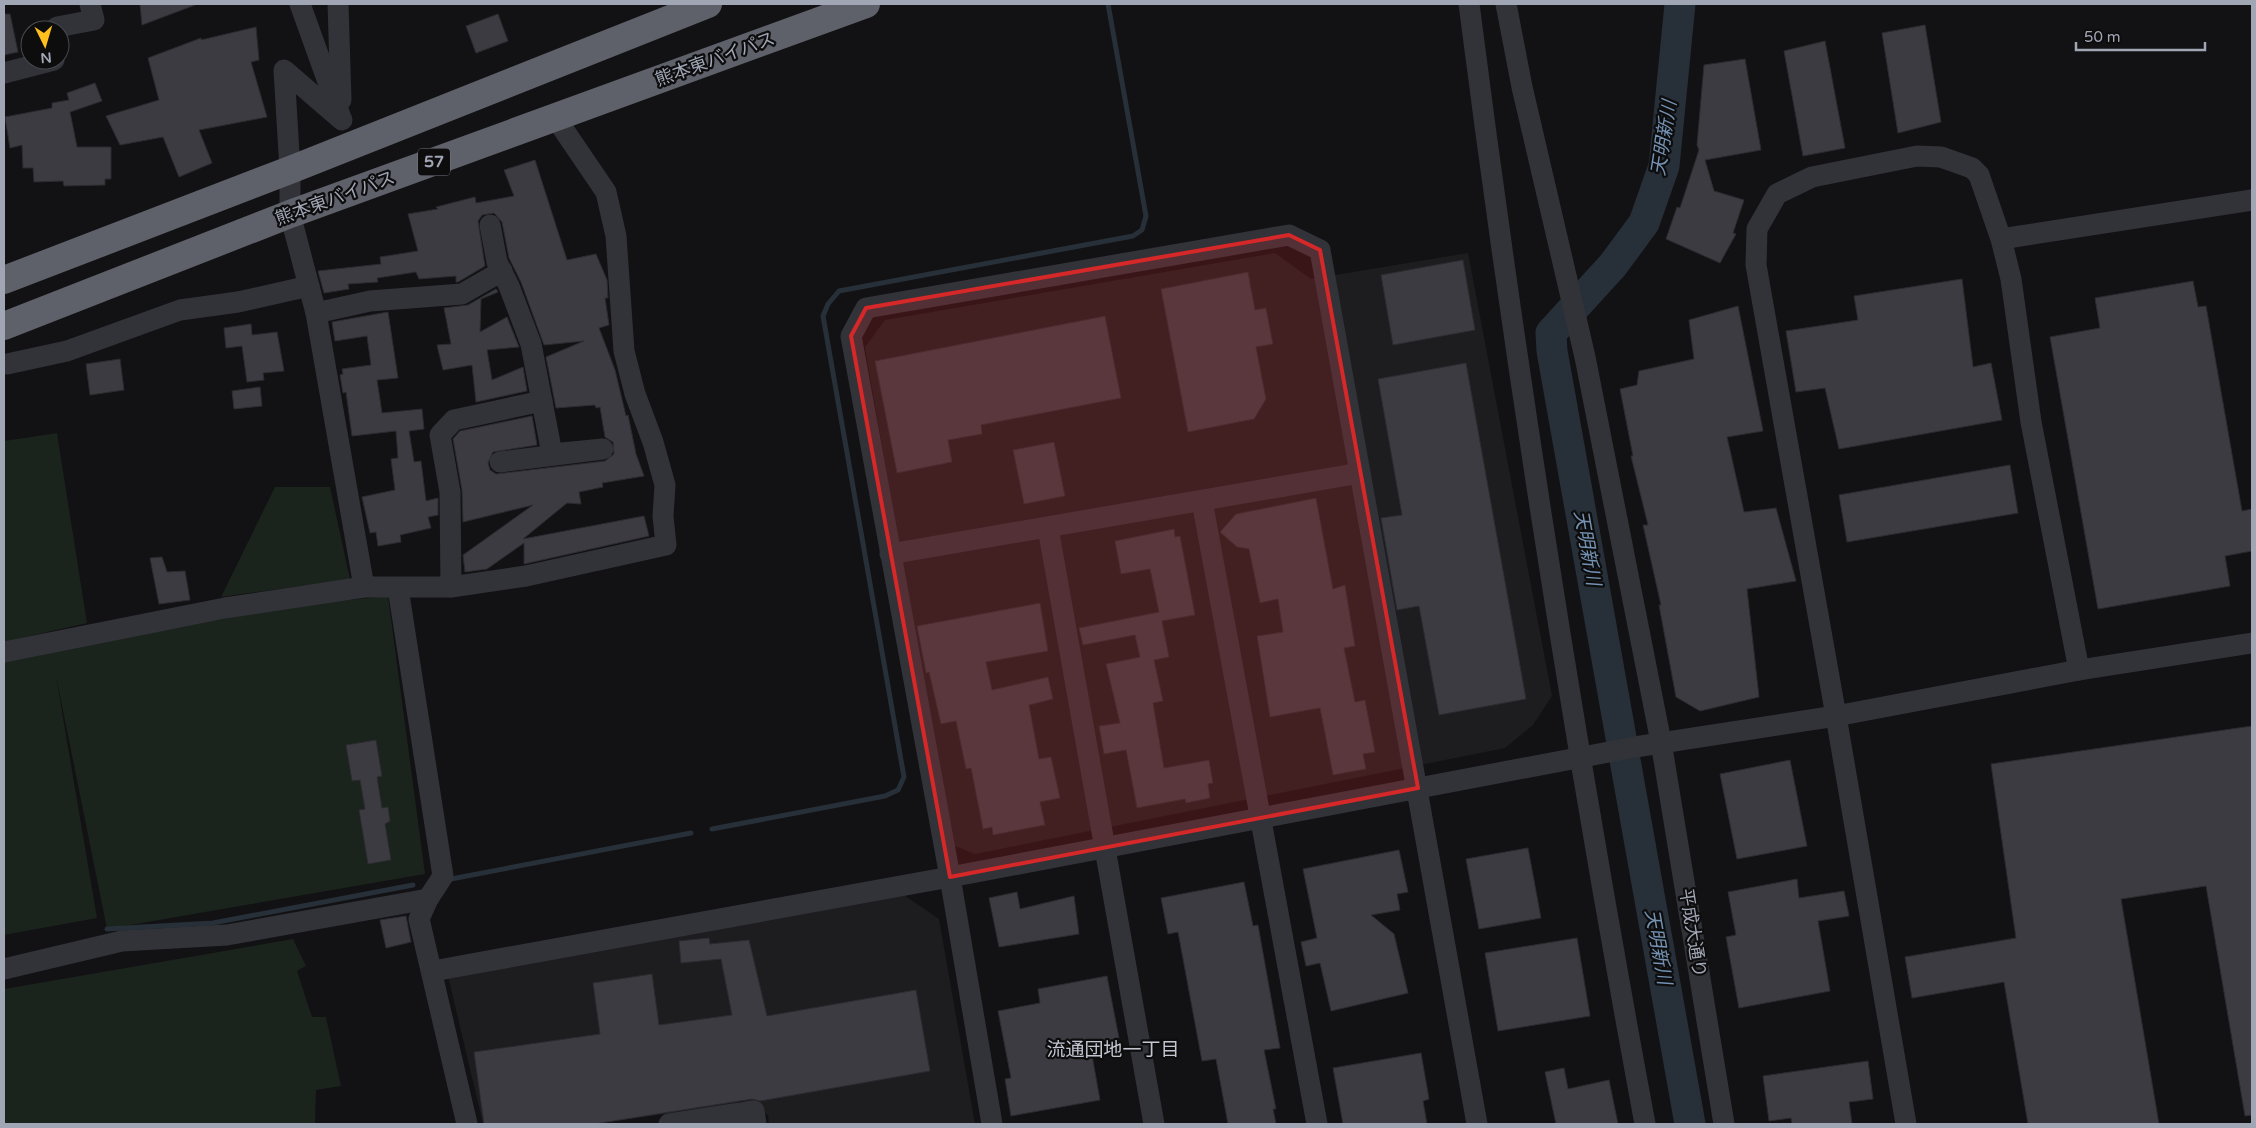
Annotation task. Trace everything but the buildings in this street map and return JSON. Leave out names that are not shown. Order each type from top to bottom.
[{"type":"highway","points":[[5,277],[290,170],[708,4]]},
{"type":"highway","name":"熊本東バイパス","points":[[4,326],[290,214],[866,4]]},
{"type":"street","points":[[70,25],[94,20],[90,4]]},
{"type":"street","points":[[300,4],[342,120]]},
{"type":"street","points":[[338,4],[342,120]]},
{"type":"street","points":[[1469,4],[1499,240],[1645,1124]]},
{"type":"street","name":"平成大通り","points":[[1506,4],[1560,257],[1584,357],[1661,742],[1724,1124]]},
{"type":"street","points":[[4,73],[20,69]]},
{"type":"street","points":[[342,120],[284,70],[290,170],[290,214],[316,313],[364,587]]},
{"type":"street","points":[[4,652],[225,608],[364,587],[451,587],[526,576],[666,545],[663,516],[665,484],[624,351],[616,236],[606,192],[555,117]]},
{"type":"street","points":[[1906,1124],[1756,265],[1757,229],[1777,194],[1812,177],[1917,156],[1948,159],[1972,168],[1979,175],[2001,240],[2010,279],[2031,422],[2079,670]]},
{"type":"street","points":[[2001,240],[2252,200]]},
{"type":"street","points":[[490,225],[497,262],[531,344],[552,454],[603,449],[500,462]]},
{"type":"street","points":[[992,1124],[950,877],[851,336],[866,308],[1289,235],[1320,250],[1477,1124]]},
{"type":"street","points":[[316,313],[370,301],[462,294],[502,271]]},
{"type":"street","points":[[6,364],[67,351],[180,310],[238,302],[309,286]]},
{"type":"street","points":[[451,587],[450,492],[440,435],[454,420],[542,402]]},
{"type":"street","points":[[890,554],[1360,473]]},
{"type":"street","points":[[1202,501],[1317,1124]]},
{"type":"street","points":[[1048,528],[1103,846],[1154,1124]]},
{"type":"street","points":[[398,588],[442,876],[419,918],[433,971],[467,1124]]},
{"type":"street","points":[[433,971],[950,877],[1103,846],[1635,746],[1836,716],[2079,670],[2252,643]]},
{"type":"street","points":[[4,969],[122,941],[226,934],[428,899]]},
{"type":"street","points":[[669,1124],[754,1111],[756,1124]]},
{"type":"highlighted area","points":[[1289,235],[1320,250],[1418,788],[950,877],[851,336],[866,308]]},
{"type":"shaded area","points":[[1275,253],[1311,279],[1468,253],[1552,696],[1533,725],[1505,748],[975,854],[950,844],[865,347],[885,320]]},
{"type":"shaded area","points":[[57,433],[87,623],[4,642],[4,441]]},
{"type":"shaded area","points":[[275,487],[330,487],[350,579],[221,597]]},
{"type":"shaded area","points":[[388,596],[425,874],[107,929],[56,676],[97,918],[4,935],[4,660],[299,605]]},
{"type":"shaded area","points":[[901,893],[939,919],[975,1124],[769,1124],[768,1115],[742,1101],[734,1104],[594,1124],[483,1124],[448,976]]},
{"type":"shaded area","points":[[293,939],[306,966],[297,971],[312,1017],[326,1017],[341,1086],[316,1090],[315,1124],[4,1124],[4,989]]},
{"type":"waterway","points":[[712,829],[885,796],[898,790],[904,777],[823,316],[828,304],[839,291],[1133,236],[1142,230],[1146,216],[1108,4]]},
{"type":"waterway","name":"天明新川","points":[[1680,4],[1664,166],[1644,223],[1613,265],[1551,333],[1552,351],[1690,1124]]},
{"type":"waterway","points":[[451,879],[691,833]]},
{"type":"waterway","points":[[107,929],[213,923],[413,885]]},
{"type":"district","name":"流通団地一丁目","points":[[1113,1050]]}]
